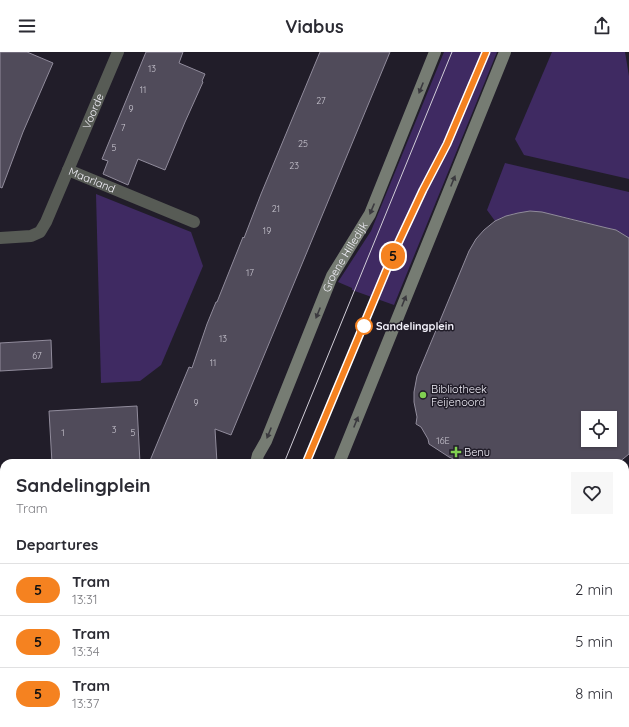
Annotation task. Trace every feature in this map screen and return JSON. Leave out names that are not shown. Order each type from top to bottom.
[{"type":"street","name":"Voorde","points":[[68,170],[118,52]]},
{"type":"street","name":"Groene Hilledijk","points":[[257,459],[266,441],[332,276],[370,214],[435,52]]},
{"type":"street","points":[[341,459],[505,52]]},
{"type":"street","name":"Maarland","points":[[0,238],[31,236],[40,232],[46,222],[68,170],[194,222]]},
{"type":"shaded area","points":[[444,52],[497,52],[394,305],[352,290],[352,288],[338,282],[371,231]]},
{"type":"shaded area","points":[[552,52],[625,52],[629,76],[629,179],[524,155],[515,139]]},
{"type":"shaded area","points":[[505,163],[629,192],[629,238],[616,230],[549,214],[522,212],[495,221],[487,210]]},
{"type":"shaded area","points":[[96,194],[191,232],[203,266],[161,365],[140,381],[101,383]]},
{"type":"building","points":[[0,52],[27,52],[53,63],[23,132],[2,188],[0,187]]},
{"type":"building","points":[[146,52],[183,52],[179,63],[205,74],[202,81],[203,82],[165,170],[138,159],[128,185],[103,174],[108,161],[102,159]]},
{"type":"building","points":[[320,52],[390,52],[231,435],[215,429],[217,459],[151,459],[189,367],[192,368],[207,324]]},
{"type":"building","points":[[530,211],[542,212],[616,230],[629,238],[629,454],[623,459],[453,459],[429,444],[428,439],[421,427],[416,424],[417,417],[414,392],[417,376],[469,251],[476,239],[495,221],[518,213]]},
{"type":"building","points":[[51,340],[52,368],[0,371],[0,343]]},
{"type":"building","points":[[137,406],[140,459],[52,459],[49,411]]},
{"type":"tram line","points":[[286,459],[452,52]]},
{"type":"tram line","points":[[308,459],[395,252],[423,190],[442,155],[486,52]]},
{"type":"tram line","name":"5","points":[[308,459],[394,252],[423,190],[442,155],[486,52]]},
{"type":"place","name":"Sandelingplein","points":[[364,326]]},
{"type":"place","name":"Bibliotheek Feijenoord","points":[[423,395]]},
{"type":"place","name":"Benu","points":[[456,452]]}]
